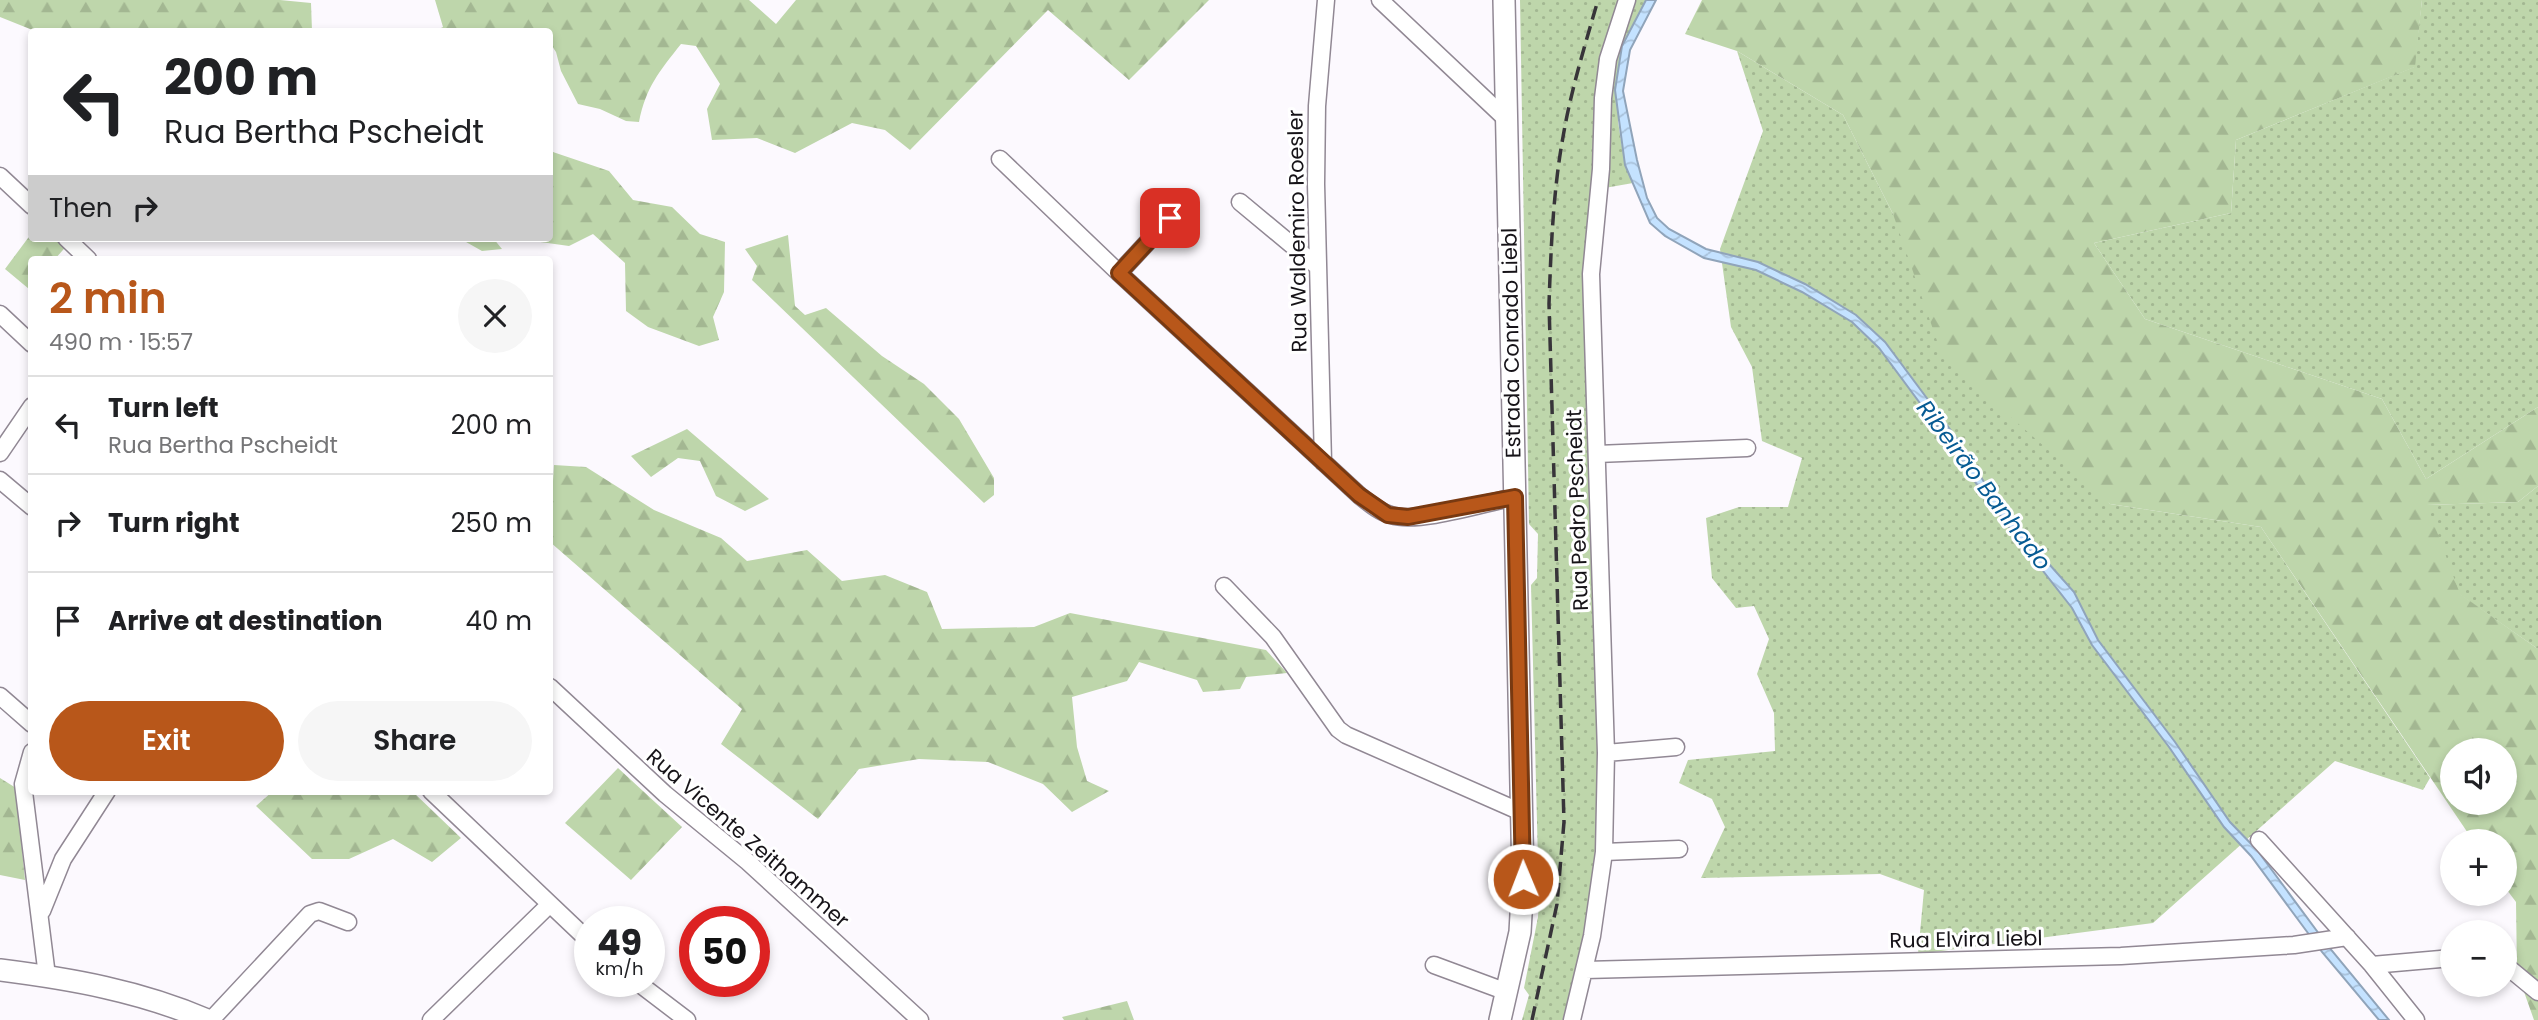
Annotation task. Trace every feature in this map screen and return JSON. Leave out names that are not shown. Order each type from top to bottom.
[{"type":"main road","name":"Estrada Conrado Liebl","points":[[1500,1020],[1520,932],[1522,910],[1504,0]]},
{"type":"main road","points":[[0,970],[121,990],[209,1020]]},
{"type":"street","name":"Rua Waldemiro Roesler","points":[[1323,461],[1317,266],[1317,106],[1326,0]]},
{"type":"street","points":[[1380,0],[1505,118]]},
{"type":"street","name":"Rua Pedro Pscheidt","points":[[1572,1020],[1585,970],[1604,852],[1605,753],[1591,274],[1608,59],[1627,0]]},
{"type":"street","points":[[1000,159],[1119,273],[1378,510],[1398,517],[1423,516],[1515,497]]},
{"type":"street","points":[[0,176],[28,202]]},
{"type":"street","points":[[1240,202],[1317,266]]},
{"type":"street","points":[[1119,273],[1170,218]]},
{"type":"street","points":[[69,242],[85,256]]},
{"type":"street","points":[[0,314],[28,340]]},
{"type":"street","points":[[0,453],[28,412]]},
{"type":"street","points":[[1597,454],[1747,448]]},
{"type":"street","points":[[0,480],[28,504]]},
{"type":"street","points":[[1224,586],[1273,637],[1338,729],[1346,735],[1521,812]]},
{"type":"street","name":"Rua Vicente Zeithammer","points":[[553,690],[665,794],[748,862],[920,1020]]},
{"type":"street","points":[[0,696],[28,720]]},
{"type":"street","points":[[1605,753],[1676,747]]},
{"type":"street","points":[[28,766],[23,784],[47,976]]},
{"type":"street","points":[[41,914],[63,859],[104,795]]},
{"type":"street","points":[[435,795],[574,928]]},
{"type":"street","points":[[2259,840],[2372,965],[2416,1020]]},
{"type":"street","points":[[1604,852],[1679,849]]},
{"type":"street","points":[[431,1020],[549,905]]},
{"type":"street","points":[[209,1020],[310,914],[319,911],[348,922]]},
{"type":"street","name":"Rua Elvira Liebl","points":[[1585,970],[2121,956],[2294,945],[2347,937]]},
{"type":"street","points":[[2372,965],[2440,959]]},
{"type":"street","points":[[1434,965],[1507,992]]},
{"type":"street","points":[[2517,975],[2538,992]]},
{"type":"street","points":[[657,997],[687,1020]]},
{"type":"green space","points":[[0,0],[280,0],[311,3],[312,28],[28,28],[0,17]]},
{"type":"green space","points":[[435,0],[749,0],[776,24],[796,0],[1209,0],[1129,80],[1048,10],[910,150],[885,130],[852,123],[795,153],[757,138],[712,140],[707,109],[720,84],[696,46],[681,44],[666,63],[645,99],[639,122],[626,121],[600,109],[578,104],[561,71],[553,48],[553,28],[441,28],[443,27]]},
{"type":"green space","points":[[1520,0],[1646,0],[1622,46],[1618,122],[1625,165],[1633,183],[1599,189],[1591,274],[1604,852],[1572,1020],[1522,1020],[1529,995],[1524,988],[1539,901],[1531,585],[1537,578],[1538,534],[1529,524]]},
{"type":"green space","points":[[1702,0],[2422,0],[2415,67],[2236,140],[2231,213],[2094,243],[2145,319],[2382,399],[2426,479],[2538,407],[2538,486],[2518,502],[2427,505],[2460,594],[2538,649],[2538,1020],[2534,1020],[2517,972],[2517,829],[2465,829],[2456,815],[2517,815],[2517,738],[2440,738],[2440,792],[2261,527],[2110,504],[1943,358],[1893,214],[1843,115],[1737,51],[1685,34]]},
{"type":"green space","points":[[2422,0],[2538,0],[2538,407],[2426,479],[2382,399],[2145,319],[2094,243],[2231,213],[2236,140],[2414,67]]},
{"type":"green space","points":[[1737,51],[1843,115],[1893,214],[2110,504],[2261,527],[2430,778],[2423,790],[2335,761],[2153,923],[1918,954],[1924,890],[1880,874],[1701,878],[1725,827],[1712,799],[1679,783],[1688,760],[1775,751],[1774,713],[1757,674],[1769,639],[1754,606],[1736,608],[1712,578],[1706,518],[1739,507],[1788,507],[1802,458],[1762,441],[1752,367],[1731,327],[1720,249],[1763,131]]},
{"type":"green space","points":[[553,152],[609,171],[633,200],[672,207],[700,234],[725,242],[724,292],[713,317],[719,340],[699,346],[648,327],[626,311],[625,263],[593,234],[569,246],[540,242],[553,242]]},
{"type":"green space","points":[[788,235],[795,306],[805,315],[826,308],[882,356],[924,384],[959,419],[994,478],[994,495],[984,503],[752,280],[757,266],[745,249]]},
{"type":"green space","points":[[28,238],[28,242],[70,242],[58,256],[28,256],[28,288],[5,269]]},
{"type":"green space","points":[[466,242],[496,242],[502,249],[482,251]]},
{"type":"green space","points":[[687,429],[769,499],[745,511],[716,496],[700,461],[678,458],[651,477],[631,456]]},
{"type":"green space","points":[[554,465],[586,467],[654,510],[721,538],[747,561],[807,550],[842,581],[885,575],[927,592],[942,629],[1034,627],[1070,613],[1266,650],[1287,673],[1246,677],[1240,689],[1203,692],[1197,680],[1139,662],[1127,681],[1072,697],[1077,747],[1087,781],[1109,791],[1072,812],[1043,784],[988,762],[919,759],[859,769],[818,819],[721,744],[742,709],[553,545]]},
{"type":"green space","points":[[2538,486],[2538,649],[2459,594],[2426,505],[2518,502]]},
{"type":"green space","points":[[618,768],[682,827],[631,880],[565,823]]},
{"type":"green space","points":[[0,778],[16,788],[25,880],[0,875]]},
{"type":"green space","points":[[268,795],[416,795],[461,838],[432,862],[393,839],[349,859],[312,859],[256,806]]},
{"type":"green space","points":[[1127,1001],[1134,1020],[1064,1020],[1062,1017]]},
{"type":"water","name":"Ribeirão Banhado","points":[[1646,0],[1656,0],[1630,50],[1623,91],[1647,198],[1657,218],[1669,229],[1706,249],[1758,262],[1805,284],[1856,315],[1885,342],[1958,440],[1989,490],[2074,592],[2098,640],[2175,742],[2230,822],[2257,850],[2328,946],[2389,1020],[2379,1020],[2322,952],[2251,856],[2224,827],[2169,747],[2092,645],[2072,608],[1983,494],[1951,445],[1879,348],[1852,322],[1802,292],[1756,270],[1704,258],[1665,236],[1650,223],[1625,165],[1615,90],[1622,46]]},
{"type":"railway","points":[[1532,1020],[1557,904],[1564,822],[1549,304],[1553,220],[1566,119],[1598,0]]},
{"type":"route","points":[[1170,218],[1119,273],[1359,495],[1378,510],[1398,517],[1423,516],[1515,497],[1523,879]]}]
